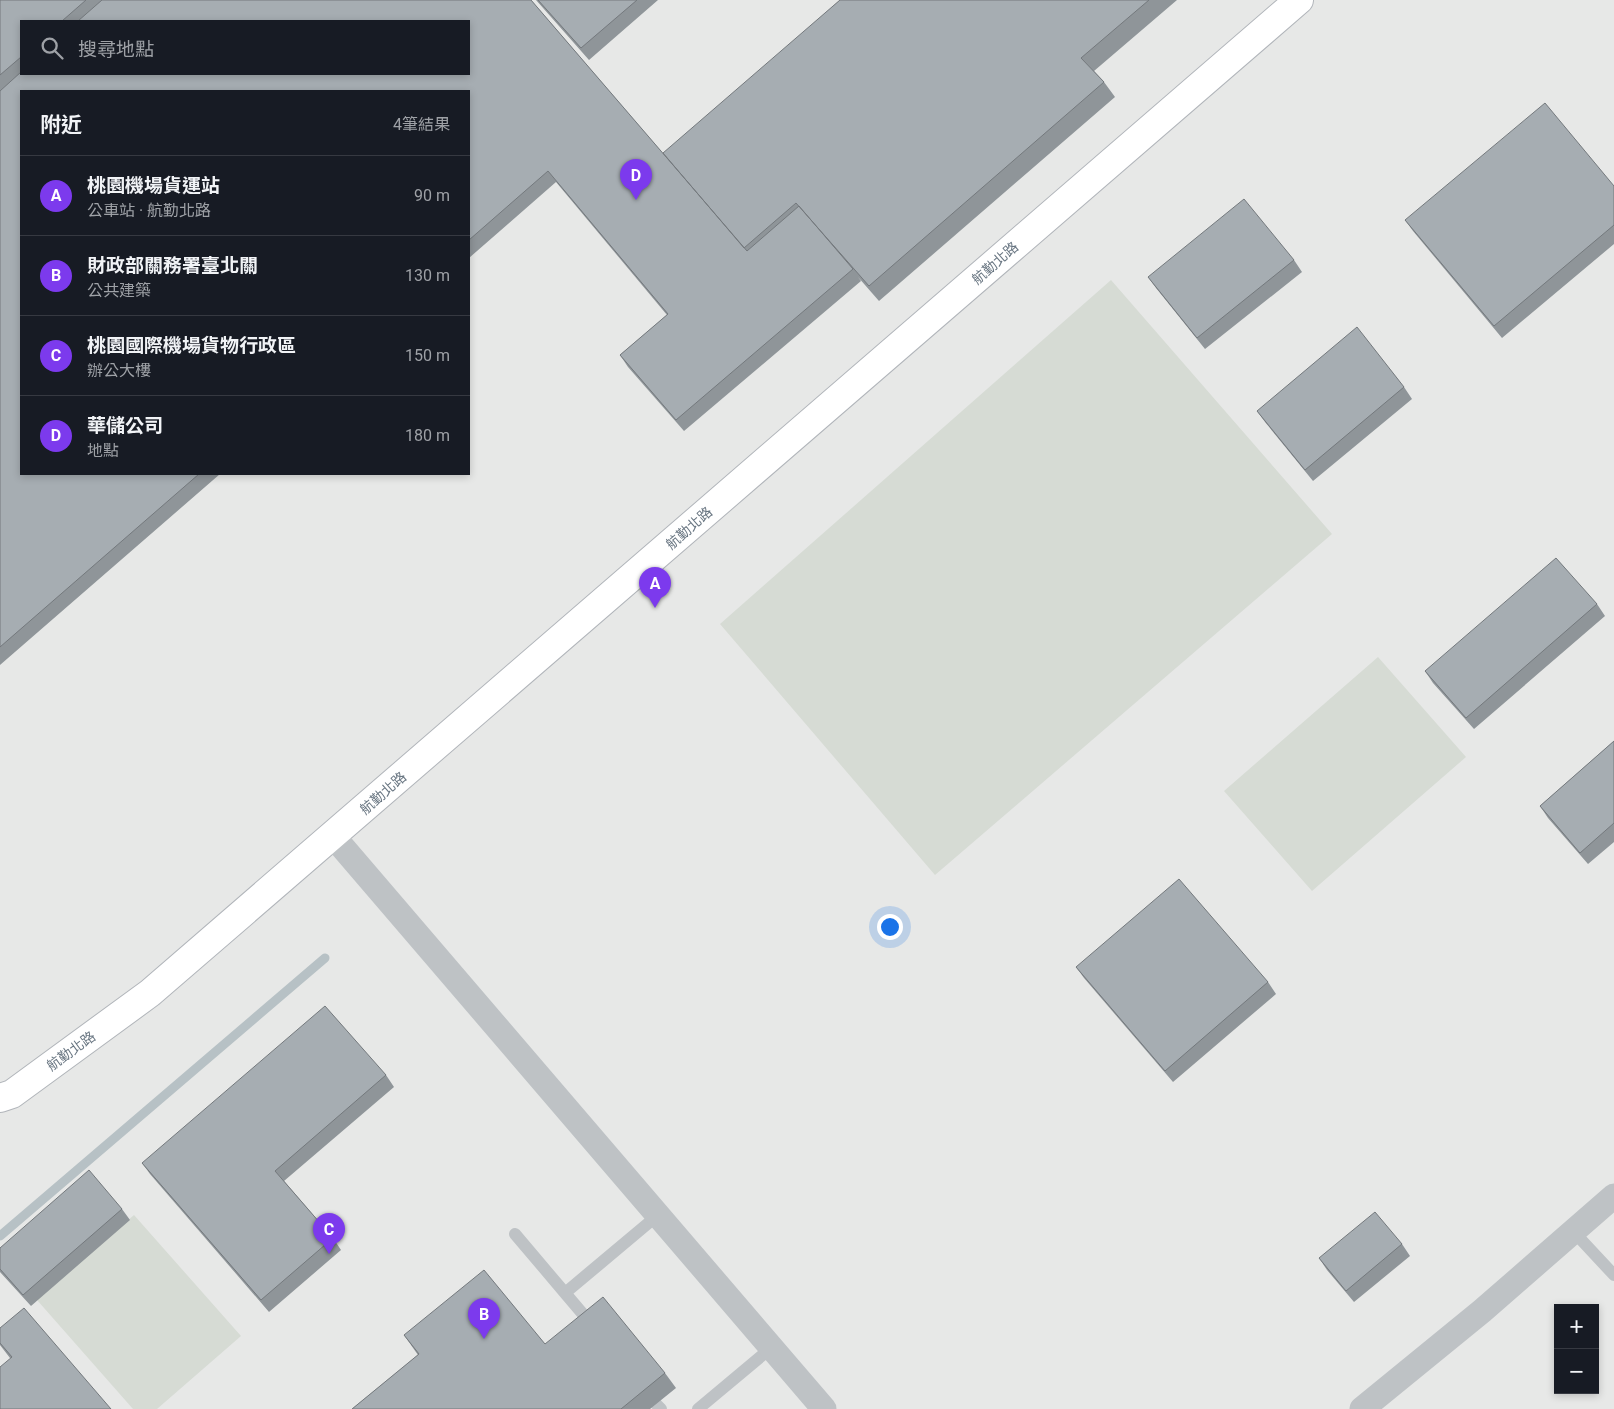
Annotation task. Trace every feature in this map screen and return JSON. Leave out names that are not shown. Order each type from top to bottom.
[{"type":"street","name":"航勤北路","points":[[4,1099],[150,993],[1299,0]]},
{"type":"street","points":[[333,836],[824,1409]]},
{"type":"street","points":[[1362,1409],[1482,1311],[1614,1196]]},
{"type":"lane","points":[[565,1293],[658,1215]]},
{"type":"lane","points":[[1573,1231],[1614,1275]]},
{"type":"lane","points":[[515,1234],[594,1328]]},
{"type":"lane","points":[[698,1409],[770,1348]]},
{"type":"shaded area","points":[[0,0],[1614,0],[1614,1409],[0,1409]]},
{"type":"shaded area","points":[[1111,280],[1332,534],[935,875],[720,624]]},
{"type":"shaded area","points":[[1378,657],[1466,757],[1312,891],[1224,791]]},
{"type":"shaded area","points":[[134,1215],[241,1336],[157,1409],[133,1409],[37,1300]]},
{"type":"building","points":[[0,0],[86,0],[63,20],[20,20],[20,58],[0,75]]},
{"type":"building","points":[[102,0],[531,0],[747,251],[799,206],[853,269],[676,420],[620,355],[668,314],[548,171],[470,239],[470,90],[20,90],[20,475],[198,475],[0,647],[0,91],[20,73],[20,75],[470,75],[470,20],[79,20]]},
{"type":"building","points":[[538,0],[637,0],[581,48]]},
{"type":"building","points":[[840,0],[1149,0],[1081,58],[1104,82],[869,286],[796,203],[744,248],[663,153]]},
{"type":"building","points":[[1545,103],[1614,186],[1614,225],[1494,326],[1405,220]]},
{"type":"building","points":[[1244,199],[1294,260],[1197,338],[1148,277]]},
{"type":"building","points":[[1357,327],[1404,387],[1305,470],[1257,411]]},
{"type":"building","points":[[1556,558],[1597,604],[1466,718],[1425,671]]},
{"type":"building","points":[[1614,741],[1614,823],[1580,853],[1540,806]]},
{"type":"building","points":[[1179,879],[1268,982],[1165,1071],[1076,967]]},
{"type":"building","points":[[325,1006],[386,1075],[275,1171],[333,1238],[261,1300],[142,1163]]},
{"type":"building","points":[[89,1170],[122,1209],[23,1295],[0,1269],[0,1248]]},
{"type":"building","points":[[1375,1212],[1402,1244],[1346,1291],[1319,1258]]},
{"type":"building","points":[[484,1270],[545,1344],[603,1297],[665,1373],[621,1409],[352,1409],[419,1354],[404,1335]]},
{"type":"building","points":[[24,1308],[111,1409],[0,1409],[0,1367],[12,1357],[0,1343],[0,1328]]},
{"type":"waterway","points":[[0,1236],[325,958]]},
{"type":"place","name":"華儲公司","points":[[636,200]]},
{"type":"place","name":"桃園機場貨運站","points":[[655,608]]},
{"type":"place","name":"桃園國際機場貨物行政區","points":[[329,1254]]},
{"type":"place","name":"財政部關務署臺北關","points":[[484,1339]]}]
